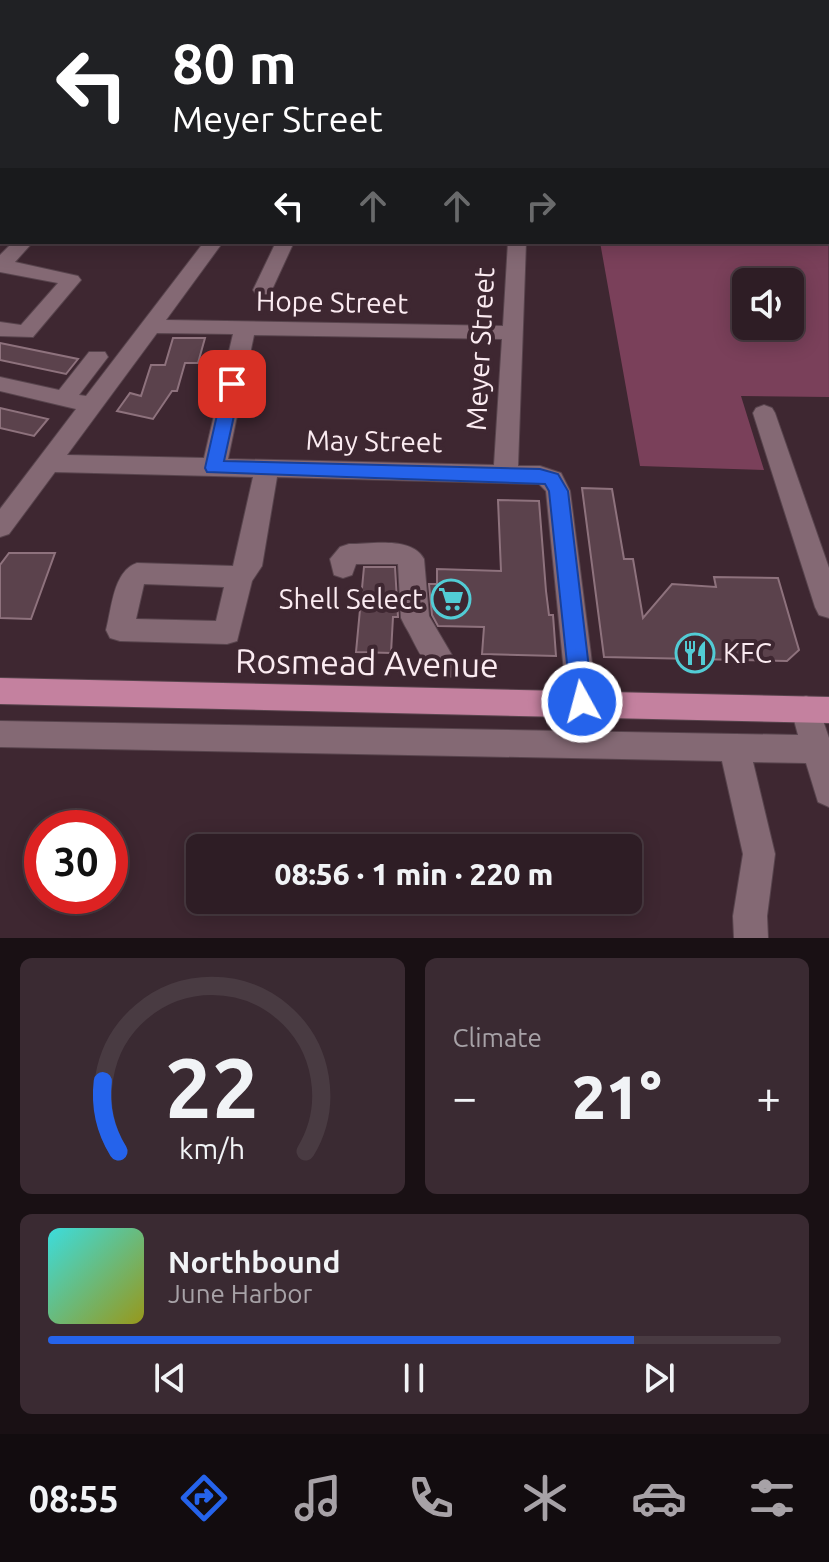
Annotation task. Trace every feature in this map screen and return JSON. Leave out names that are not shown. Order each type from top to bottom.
[{"type":"main road","name":"Rosmead Avenue","points":[[0,691],[817,709]]},
{"type":"street","points":[[1,266],[22,244]]},
{"type":"street","points":[[0,527],[212,244]]},
{"type":"street","points":[[263,290],[284,244]]},
{"type":"street","name":"Meyer Street","points":[[506,474],[517,244]]},
{"type":"street","points":[[0,329],[26,332],[71,281],[1,266]]},
{"type":"street","name":"Hope Street","points":[[150,326],[513,333]]},
{"type":"street","points":[[214,468],[245,328]]},
{"type":"street","points":[[64,399],[97,357]]},
{"type":"street","points":[[0,384],[92,405]]},
{"type":"street","points":[[764,413],[829,607]]},
{"type":"street","name":"May Street","points":[[49,463],[506,474]]},
{"type":"street","points":[[240,577],[249,566],[266,469]]},
{"type":"street","points":[[506,474],[540,475],[556,484],[582,702]]},
{"type":"street","points":[[343,568],[343,559],[349,554],[401,554],[411,559],[415,618],[445,667]]},
{"type":"street","points":[[261,737],[266,697]]},
{"type":"street","points":[[817,709],[817,749],[829,792]]},
{"type":"street","points":[[0,734],[817,749]]},
{"type":"street","points":[[734,747],[759,854],[759,867],[748,911],[751,938]]},
{"type":"shaded area","points":[[600,244],[829,244],[829,397],[741,396],[764,470],[640,466]]},
{"type":"building","points":[[173,338],[205,338],[198,363],[185,363],[177,391],[172,391],[153,419],[117,411],[130,393],[141,396],[151,365],[165,365]]},
{"type":"building","points":[[0,343],[78,359],[66,374],[0,360]]},
{"type":"building","points":[[0,408],[48,419],[34,436],[0,428]]},
{"type":"building","points":[[582,488],[612,489],[624,559],[633,559],[643,618],[672,584],[716,587],[714,577],[778,578],[799,650],[787,661],[604,657]]},
{"type":"building","points":[[498,500],[539,501],[546,591],[549,615],[553,615],[556,656],[482,654],[484,627],[438,626],[432,615],[429,584],[437,584],[437,569],[501,571]]},
{"type":"building","points":[[9,553],[55,553],[31,619],[0,618],[0,565]]},
{"type":"building","points":[[364,567],[395,567],[398,617],[393,617],[391,653],[356,652]]},
{"type":"place","name":"Shell Select","points":[[451,599]]},
{"type":"place","name":"KFC","points":[[695,653]]},
{"type":"route","points":[[232,384],[214,468],[540,475],[552,479],[558,491],[582,702]]}]
